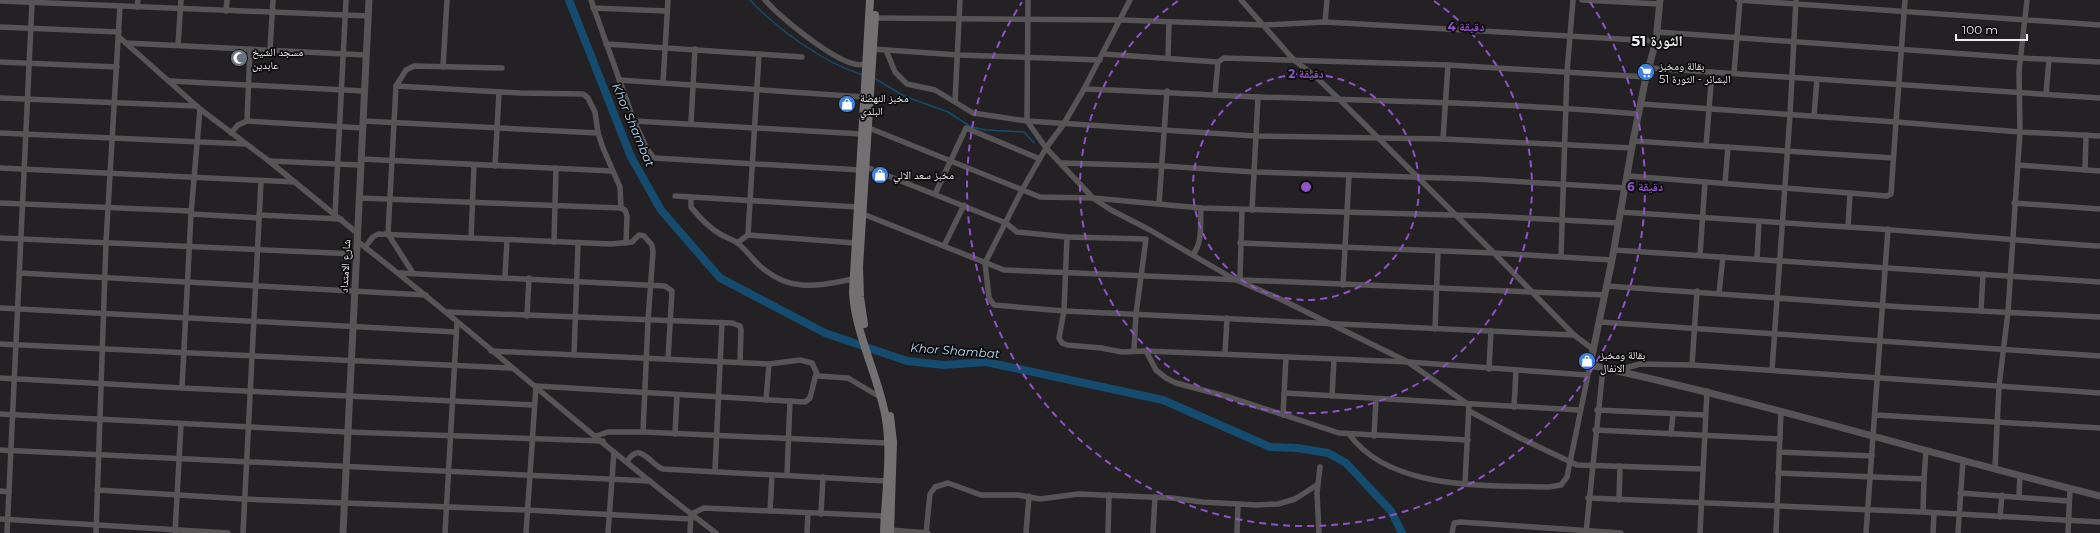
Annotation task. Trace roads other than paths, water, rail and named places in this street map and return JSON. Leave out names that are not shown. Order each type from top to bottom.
[{"type":"main road","points":[[870,0],[869,128],[857,207],[853,298],[872,360],[888,404],[893,432],[888,532]]},
{"type":"main road","points":[[861,322],[859,285],[863,214],[862,134],[864,97],[873,50],[876,0]]},
{"type":"main road","points":[[872,360],[886,419],[887,443],[884,516],[888,532]]},
{"type":"street","points":[[137,7],[138,0]]},
{"type":"street","points":[[178,46],[181,0]]},
{"type":"street","points":[[226,10],[227,0]]},
{"type":"street","points":[[270,50],[272,0]]},
{"type":"street","points":[[335,214],[342,54],[346,0]]},
{"type":"street","name":"شارع الامتداد","points":[[343,533],[369,0]]},
{"type":"street","points":[[443,67],[446,0]]},
{"type":"street","points":[[591,0],[634,120],[647,149],[654,158],[863,169],[964,205],[1006,223],[1017,232],[1067,237],[1146,239]]},
{"type":"street","points":[[663,83],[668,0]]},
{"type":"street","points":[[765,0],[774,11],[796,27],[838,57],[869,75]]},
{"type":"street","points":[[956,101],[960,0]]},
{"type":"street","points":[[1028,0],[1027,121],[1046,148],[1093,198],[1111,210],[1193,254],[1232,278],[1408,362],[1469,408],[1570,462],[1591,465],[1703,469]]},
{"type":"street","points":[[1130,0],[1104,54],[1063,125],[1040,158],[985,263],[989,298],[994,306],[1064,311],[1574,335]]},
{"type":"street","points":[[1242,0],[1294,60],[1317,78],[1339,99],[1574,335],[1594,350]]},
{"type":"street","points":[[1325,22],[1327,0]]},
{"type":"street","points":[[1561,256],[1566,72],[1573,0]]},
{"type":"street","points":[[1349,434],[1357,445],[1372,458],[1394,470],[1425,477],[1465,483],[1556,487],[1565,482],[1579,410],[1600,322],[1620,212],[1626,188],[1632,145],[1646,77],[1658,32],[1660,2],[1582,0]]},
{"type":"street","points":[[1734,73],[1739,0],[1796,2],[2026,21],[2100,25]]},
{"type":"street","points":[[1628,176],[1887,196],[1891,194],[1905,0]]},
{"type":"street","points":[[1995,468],[1999,386],[2005,349],[2008,312],[2014,203],[2020,132],[2021,58],[2027,0]]},
{"type":"street","points":[[0,1],[92,3],[137,7],[368,16]]},
{"type":"street","points":[[7,533],[32,2]]},
{"type":"street","points":[[1772,370],[1776,333],[1788,150],[1796,2]]},
{"type":"street","points":[[96,533],[106,242],[120,6]]},
{"type":"street","points":[[593,8],[667,11]]},
{"type":"street","points":[[875,18],[1121,20],[1264,25],[1325,22],[1656,40]]},
{"type":"street","points":[[1168,58],[1169,22]]},
{"type":"street","points":[[0,27],[119,34],[198,107],[269,161],[357,233]]},
{"type":"street","points":[[1658,32],[2021,58],[2100,62]]},
{"type":"street","points":[[126,42],[366,55]]},
{"type":"street","points":[[606,44],[802,57]]},
{"type":"street","points":[[247,121],[250,49]]},
{"type":"street","points":[[691,123],[695,49]]},
{"type":"street","points":[[873,50],[958,55],[1100,60]]},
{"type":"street","points":[[886,50],[895,72],[902,81],[914,87],[935,90],[956,101],[973,113],[1063,125],[1255,136],[1377,137],[1564,145],[1706,146],[1788,150],[1893,158]]},
{"type":"street","points":[[748,235],[759,54]]},
{"type":"street","points":[[1104,54],[1218,62],[1224,58],[1448,65],[1646,77]]},
{"type":"street","points":[[2046,94],[2049,59]]},
{"type":"street","points":[[0,62],[117,67]]},
{"type":"street","points":[[1215,94],[1218,62]]},
{"type":"street","points":[[1443,139],[1448,65]]},
{"type":"street","points":[[413,273],[388,234],[396,86],[406,70],[414,66],[502,68]]},
{"type":"street","points":[[1649,68],[2100,98]]},
{"type":"street","points":[[1706,146],[1712,72]]},
{"type":"street","points":[[1814,116],[1817,79]]},
{"type":"street","points":[[619,80],[864,97]]},
{"type":"street","points":[[170,82],[364,91]]},
{"type":"street","points":[[396,86],[499,92],[582,94],[594,107],[598,133],[612,171],[620,187],[621,208]]},
{"type":"street","points":[[1084,89],[1167,91],[1258,97],[1446,101],[1639,114]]},
{"type":"street","points":[[1159,204],[1163,166],[1167,91]]},
{"type":"street","points":[[495,166],[499,92]]},
{"type":"street","points":[[1252,210],[1258,97]]},
{"type":"street","points":[[0,98],[198,107]]},
{"type":"street","points":[[1641,104],[2020,132],[2100,136]]},
{"type":"street","points":[[182,388],[198,107]]},
{"type":"street","points":[[634,120],[862,134]]},
{"type":"street","points":[[231,133],[238,125],[247,121],[339,126],[394,123],[598,133]]},
{"type":"street","points":[[869,128],[1040,197],[1093,198],[1201,208],[1242,210],[1457,216],[1618,223]]},
{"type":"street","points":[[935,194],[966,128],[1040,158]]},
{"type":"street","points":[[0,132],[246,144]]},
{"type":"street","points":[[2085,170],[2086,135]]},
{"type":"street","points":[[1725,184],[1728,147]]},
{"type":"street","points":[[269,161],[338,163],[391,161],[612,171]]},
{"type":"street","points":[[1061,163],[1163,166],[1254,172],[1563,184],[1626,188]]},
{"type":"street","points":[[471,238],[474,165]]},
{"type":"street","points":[[2018,165],[2100,171]]},
{"type":"street","points":[[0,168],[295,182]]},
{"type":"street","points":[[554,242],[556,168]]},
{"type":"street","points":[[1344,284],[1349,176]]},
{"type":"street","points":[[243,533],[261,181]]},
{"type":"street","points":[[1700,255],[1705,182]]},
{"type":"street","points":[[1848,227],[1850,193]]},
{"type":"street","points":[[675,196],[857,207]]},
{"type":"street","points":[[359,198],[621,208],[625,210],[627,216],[626,243]]},
{"type":"street","points":[[691,198],[691,207],[705,223],[720,234],[737,243],[768,273],[783,282],[802,286],[819,286],[853,279]]},
{"type":"street","points":[[0,203],[108,207],[259,217],[341,219]]},
{"type":"street","points":[[2014,203],[2100,209]]},
{"type":"street","points":[[944,246],[964,205]]},
{"type":"street","points":[[1193,254],[1197,250],[1199,241],[1201,208]]},
{"type":"street","points":[[1240,279],[1242,210]]},
{"type":"street","points":[[1620,212],[1888,229],[2100,246]]},
{"type":"street","points":[[863,214],[1004,270],[1065,271],[1140,276],[1232,278],[1533,293],[1605,295]]},
{"type":"street","points":[[1757,259],[1760,222]]},
{"type":"street","points":[[1866,533],[1876,415],[1888,229]]},
{"type":"street","points":[[1134,350],[1140,276],[1146,239],[1150,230]]},
{"type":"street","points":[[365,247],[376,234],[578,244],[626,243],[632,242],[642,235],[650,242],[653,252],[643,432]]},
{"type":"street","points":[[737,243],[748,235],[855,243]]},
{"type":"street","points":[[1067,237],[1064,311],[1059,338],[1062,343],[1101,348],[1117,352],[1134,350],[1408,362],[1588,375]]},
{"type":"street","points":[[0,238],[356,254]]},
{"type":"street","points":[[505,277],[507,240]]},
{"type":"street","points":[[357,241],[426,295],[491,351],[603,441],[691,517],[716,533]]},
{"type":"street","points":[[574,355],[578,244]]},
{"type":"street","points":[[1240,244],[1494,253],[1612,260]]},
{"type":"street","points":[[1614,250],[2100,282]]},
{"type":"street","points":[[1435,329],[1438,251]]},
{"type":"street","points":[[1719,293],[1722,257]]},
{"type":"street","points":[[20,273],[426,295]]},
{"type":"street","points":[[398,273],[529,278],[665,286],[672,291],[668,359]]},
{"type":"street","points":[[1981,311],[1983,274]]},
{"type":"street","points":[[527,316],[529,278]]},
{"type":"street","points":[[1607,286],[1882,305],[2100,317]]},
{"type":"street","points":[[1692,365],[1697,292]]},
{"type":"street","points":[[0,308],[186,319],[253,321],[456,332]]},
{"type":"street","points":[[446,312],[722,323],[740,326],[740,362]]},
{"type":"street","points":[[1225,354],[1227,318]]},
{"type":"street","points":[[446,533],[457,322]]},
{"type":"street","points":[[1600,322],[2100,356]]},
{"type":"street","points":[[714,470],[722,323]]},
{"type":"street","points":[[1489,369],[1491,331]]},
{"type":"street","points":[[0,344],[512,368]]},
{"type":"street","points":[[491,351],[769,364],[800,360],[808,361],[814,365],[816,374],[808,401],[677,396],[536,386]]},
{"type":"street","points":[[1146,351],[1156,370],[1166,378],[1339,433],[1468,440]]},
{"type":"street","points":[[1283,415],[1286,357]]},
{"type":"street","points":[[1332,396],[1334,359]]},
{"type":"street","points":[[766,400],[769,364]]},
{"type":"street","points":[[1615,371],[1640,364],[1692,365],[2100,393]]},
{"type":"street","points":[[1590,365],[1707,391],[1874,437],[2100,496]]},
{"type":"street","points":[[1586,532],[1591,465],[1603,368]]},
{"type":"street","points":[[1514,407],[1516,371]]},
{"type":"street","points":[[816,374],[820,376],[848,378],[880,397]]},
{"type":"street","points":[[0,378],[250,392],[534,405]]},
{"type":"street","points":[[526,533],[526,510],[536,386]]},
{"type":"street","points":[[1700,533],[1707,391]]},
{"type":"street","points":[[1285,393],[1376,399],[1469,408],[1514,407],[1579,410]]},
{"type":"street","points":[[675,434],[677,396]]},
{"type":"street","points":[[1374,436],[1376,399]]},
{"type":"street","points":[[787,475],[790,401]]},
{"type":"street","points":[[1465,483],[1469,408]]},
{"type":"street","points":[[1598,410],[1705,415]]},
{"type":"street","points":[[1776,533],[1781,411]]},
{"type":"street","points":[[0,414],[347,432],[603,441]]},
{"type":"street","points":[[1672,414],[1672,434]]},
{"type":"street","points":[[1876,415],[2100,428]]},
{"type":"street","points":[[176,532],[181,424]]},
{"type":"street","points":[[1595,430],[1780,439]]},
{"type":"street","points":[[596,436],[608,432],[643,432],[887,443]]},
{"type":"street","points":[[0,450],[346,467],[449,470],[650,481]]},
{"type":"street","points":[[1923,512],[1926,450]]},
{"type":"street","points":[[608,533],[608,515],[614,452]]},
{"type":"street","points":[[1779,452],[1872,456]]},
{"type":"street","points":[[627,462],[632,455],[637,453],[648,456],[659,468],[663,469],[714,470],[772,475],[886,481]]},
{"type":"street","points":[[1958,533],[1963,460]]},
{"type":"street","points":[[1619,500],[1620,466]]},
{"type":"street","points":[[1319,533],[1317,485],[1320,467]]},
{"type":"street","points":[[1778,473],[1924,479]]},
{"type":"street","points":[[770,511],[772,475]]},
{"type":"street","points":[[2019,496],[2020,475]]},
{"type":"street","points":[[821,514],[823,477]]},
{"type":"street","points":[[888,532],[927,533],[930,494],[935,487],[941,484],[953,484],[981,494],[1029,496],[1040,499],[1078,494],[1155,497],[1238,504],[1278,504],[1300,497],[1317,485]]},
{"type":"street","points":[[2068,533],[2070,489]]},
{"type":"street","points":[[97,490],[244,499],[447,506],[608,515],[691,517],[704,508],[884,516]]},
{"type":"street","points":[[0,492],[9,492]]},
{"type":"street","points":[[1960,494],[2019,496],[2069,501]]},
{"type":"street","points":[[1108,533],[1109,495]]},
{"type":"street","points":[[1026,533],[1029,496]]},
{"type":"street","points":[[2000,517],[2002,496]]},
{"type":"street","points":[[1153,533],[1155,497]]},
{"type":"street","points":[[1588,498],[1934,512],[2100,522]]},
{"type":"street","points":[[1237,533],[1238,504]]},
{"type":"street","points":[[1933,533],[1934,512]]},
{"type":"street","points":[[807,533],[808,513]]},
{"type":"street","points":[[690,533],[691,517]]},
{"type":"street","points":[[0,519],[96,524],[176,532],[228,533]]},
{"type":"street","points":[[1452,533],[1454,523],[1460,522],[1586,532],[1621,533]]},
{"type":"waterway","name":"Khor Shambat","points":[[569,0],[631,157],[661,210],[720,278],[825,333],[907,361],[944,365],[986,362],[1163,400],[1270,447],[1297,448],[1328,453],[1346,463],[1391,511],[1402,533]]},
{"type":"waterway","points":[[750,0],[774,23],[817,54],[848,70],[863,75]]},
{"type":"waterway","points":[[874,78],[904,96],[948,112],[971,127],[986,130],[1024,132],[1034,143]]},
{"type":"place","name":"مسجد الشيخ عابدين","points":[[239,58]]},
{"type":"place","name":"بقالة ومخبز البشائر - الثورة 51","points":[[1646,72]]},
{"type":"place","name":"مخبز النهضة البلدي","points":[[847,104]]},
{"type":"place","name":"مخبز سعد الالي","points":[[880,175]]},
{"type":"place","name":"بقالة ومخبز الانفال","points":[[1587,361]]},
{"type":"district","name":"الثورة 51","points":[[1657,41]]}]
